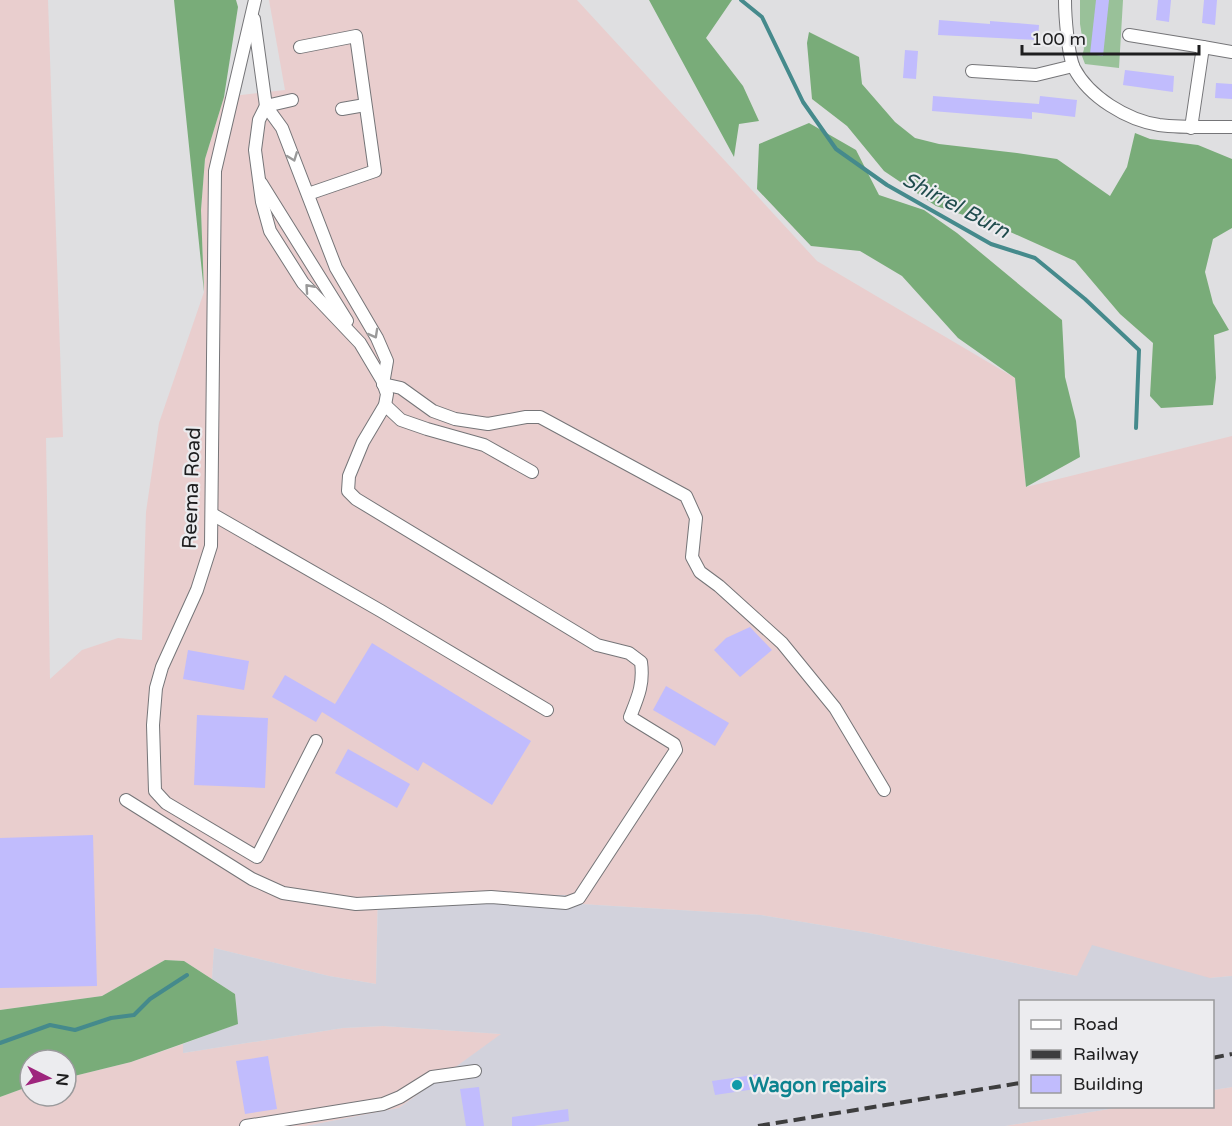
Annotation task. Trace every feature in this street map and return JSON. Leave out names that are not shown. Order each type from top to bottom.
[{"type":"street","points":[[1065,0],[1065,16],[1073,66],[1095,96],[1127,115],[1156,125],[1191,128],[1232,127]]},
{"type":"street","points":[[254,5],[266,106],[282,128],[336,268],[377,338],[387,361],[383,384]]},
{"type":"street","name":"Reema Road","points":[[254,5],[215,171],[211,546],[206,567],[162,667],[156,688],[153,726],[155,791],[166,803],[256,857],[316,741]]},
{"type":"street","points":[[1129,35],[1232,52]]},
{"type":"street","points":[[300,46],[356,36],[375,171],[308,194]]},
{"type":"street","points":[[1191,128],[1203,47]]},
{"type":"street","points":[[972,71],[1036,75],[1073,66]]},
{"type":"street","points":[[266,106],[292,100]]},
{"type":"street","points":[[342,110],[365,105]]},
{"type":"street","points":[[266,106],[259,120],[255,150],[258,177],[270,231],[303,283],[360,343]]},
{"type":"street","points":[[126,800],[252,879],[283,893],[356,904],[490,897],[566,903],[579,898],[676,750],[674,744],[630,717],[641,689],[643,677],[641,662],[629,653],[597,645],[356,499],[348,490],[350,476],[363,442],[385,405],[387,394],[360,343],[258,177]]},
{"type":"street","points":[[383,384],[401,388],[433,411],[455,419],[488,424],[526,417],[540,417],[686,496],[696,518],[692,557],[700,572],[719,586],[782,643],[835,708],[884,790]]},
{"type":"street","points":[[385,405],[401,420],[484,445],[532,472]]},
{"type":"street","points":[[212,514],[547,710]]},
{"type":"street","points":[[246,1126],[383,1104],[400,1097],[432,1077],[476,1071]]},
{"type":"shaded area","points":[[0,0],[48,0],[63,437],[46,438],[50,679],[82,650],[118,638],[142,640],[146,512],[159,423],[204,292],[201,210],[205,159],[224,97],[285,90],[269,0],[577,0],[817,261],[1015,378],[1026,487],[1232,436],[1232,976],[1210,978],[1077,976],[869,933],[761,915],[580,904],[566,895],[378,895],[376,984],[329,976],[214,948],[212,979],[184,961],[165,960],[102,996],[0,1010]]},
{"type":"shaded area","points":[[378,895],[566,895],[580,904],[761,915],[869,933],[1077,976],[1092,945],[1210,978],[1232,976],[1232,1087],[1214,1090],[1214,1000],[1019,1000],[1019,1108],[1115,1108],[1005,1126],[306,1126],[399,1108],[501,1034],[383,1026],[343,1028],[183,1053],[183,1044],[237,1024],[235,994],[212,979],[214,948],[329,976],[376,984]]},
{"type":"shaded area","points":[[383,1026],[502,1034],[399,1108],[306,1126],[0,1126],[0,1097],[18,1090],[18,1108],[78,1108],[78,1075],[131,1062],[183,1044],[183,1053],[343,1028]]},
{"type":"shaded area","points":[[1232,1087],[1232,1126],[1005,1126],[1115,1108],[1214,1108],[1214,1090]]},
{"type":"green space","points":[[174,0],[236,0],[238,7],[224,97],[205,159],[201,210],[204,292]]},
{"type":"green space","points":[[649,0],[732,0],[706,38],[743,86],[759,121],[739,124],[734,157]]},
{"type":"green space","points":[[1080,0],[1123,0],[1119,68],[1085,64],[1082,56],[1084,49],[1080,24]]},
{"type":"green space","points":[[809,32],[859,57],[862,84],[895,122],[915,138],[939,144],[1057,159],[1110,196],[1127,167],[1135,133],[1150,139],[1198,145],[1232,159],[1232,228],[1213,239],[1205,272],[1213,303],[1229,330],[1214,335],[1216,378],[1213,405],[1161,408],[1150,396],[1153,343],[1120,314],[1075,261],[997,226],[936,206],[884,171],[847,126],[812,99],[807,43]]},
{"type":"green space","points":[[809,123],[856,150],[879,195],[924,210],[957,233],[1062,320],[1065,377],[1076,421],[1080,457],[1026,487],[1015,378],[958,338],[902,276],[860,251],[811,246],[757,189],[759,144]]},
{"type":"green space","points":[[165,960],[184,961],[235,994],[238,1024],[131,1062],[78,1075],[78,1048],[18,1048],[18,1090],[0,1097],[0,1010],[102,996]]},
{"type":"building","points":[[1096,0],[1109,0],[1103,56],[1090,54]]},
{"type":"building","points":[[1158,0],[1171,0],[1169,22],[1156,20]]},
{"type":"building","points":[[1204,0],[1217,0],[1215,25],[1202,23]]},
{"type":"building","points":[[939,20],[1039,25],[1038,40],[938,35]]},
{"type":"building","points":[[905,50],[918,51],[916,79],[903,78]]},
{"type":"building","points":[[1125,70],[1174,76],[1173,92],[1123,85]]},
{"type":"building","points":[[1216,83],[1232,84],[1232,99],[1215,98]]},
{"type":"building","points":[[933,96],[1039,104],[1040,96],[1077,100],[1075,117],[1032,112],[1032,119],[932,111]]},
{"type":"building","points":[[750,627],[772,650],[740,677],[714,650],[726,638]]},
{"type":"building","points":[[372,643],[531,741],[492,805],[423,762],[418,771],[322,712],[316,722],[272,697],[285,675],[335,704]]},
{"type":"building","points":[[188,650],[249,661],[244,690],[183,679]]},
{"type":"building","points":[[666,686],[729,723],[715,746],[653,710]]},
{"type":"building","points":[[197,715],[268,718],[265,788],[194,785]]},
{"type":"building","points":[[348,749],[410,784],[397,808],[335,773]]},
{"type":"building","points":[[93,835],[97,986],[0,988],[0,838]]},
{"type":"building","points":[[268,1056],[277,1109],[245,1114],[236,1061]]},
{"type":"building","name":"Wagon repairs","points":[[760,1074],[762,1088],[715,1095],[712,1081]]},
{"type":"building","points":[[479,1087],[484,1126],[466,1126],[460,1089]]},
{"type":"building","points":[[568,1109],[569,1121],[534,1126],[512,1126],[512,1117]]},
{"type":"waterway","name":"Shirrel Burn","points":[[741,0],[762,17],[803,102],[836,149],[887,185],[991,244],[1035,258],[1085,299],[1139,350],[1136,428]]},
{"type":"waterway","name":"Shirrel Burn","points":[[0,1043],[50,1025],[75,1030],[111,1018],[134,1015],[150,999],[187,975]]},
{"type":"railway","points":[[1214,1058],[1232,1054]]},
{"type":"railway","points":[[758,1126],[1019,1083]]},
{"type":"place","name":"Wagon repairs","points":[[737,1085]]}]
